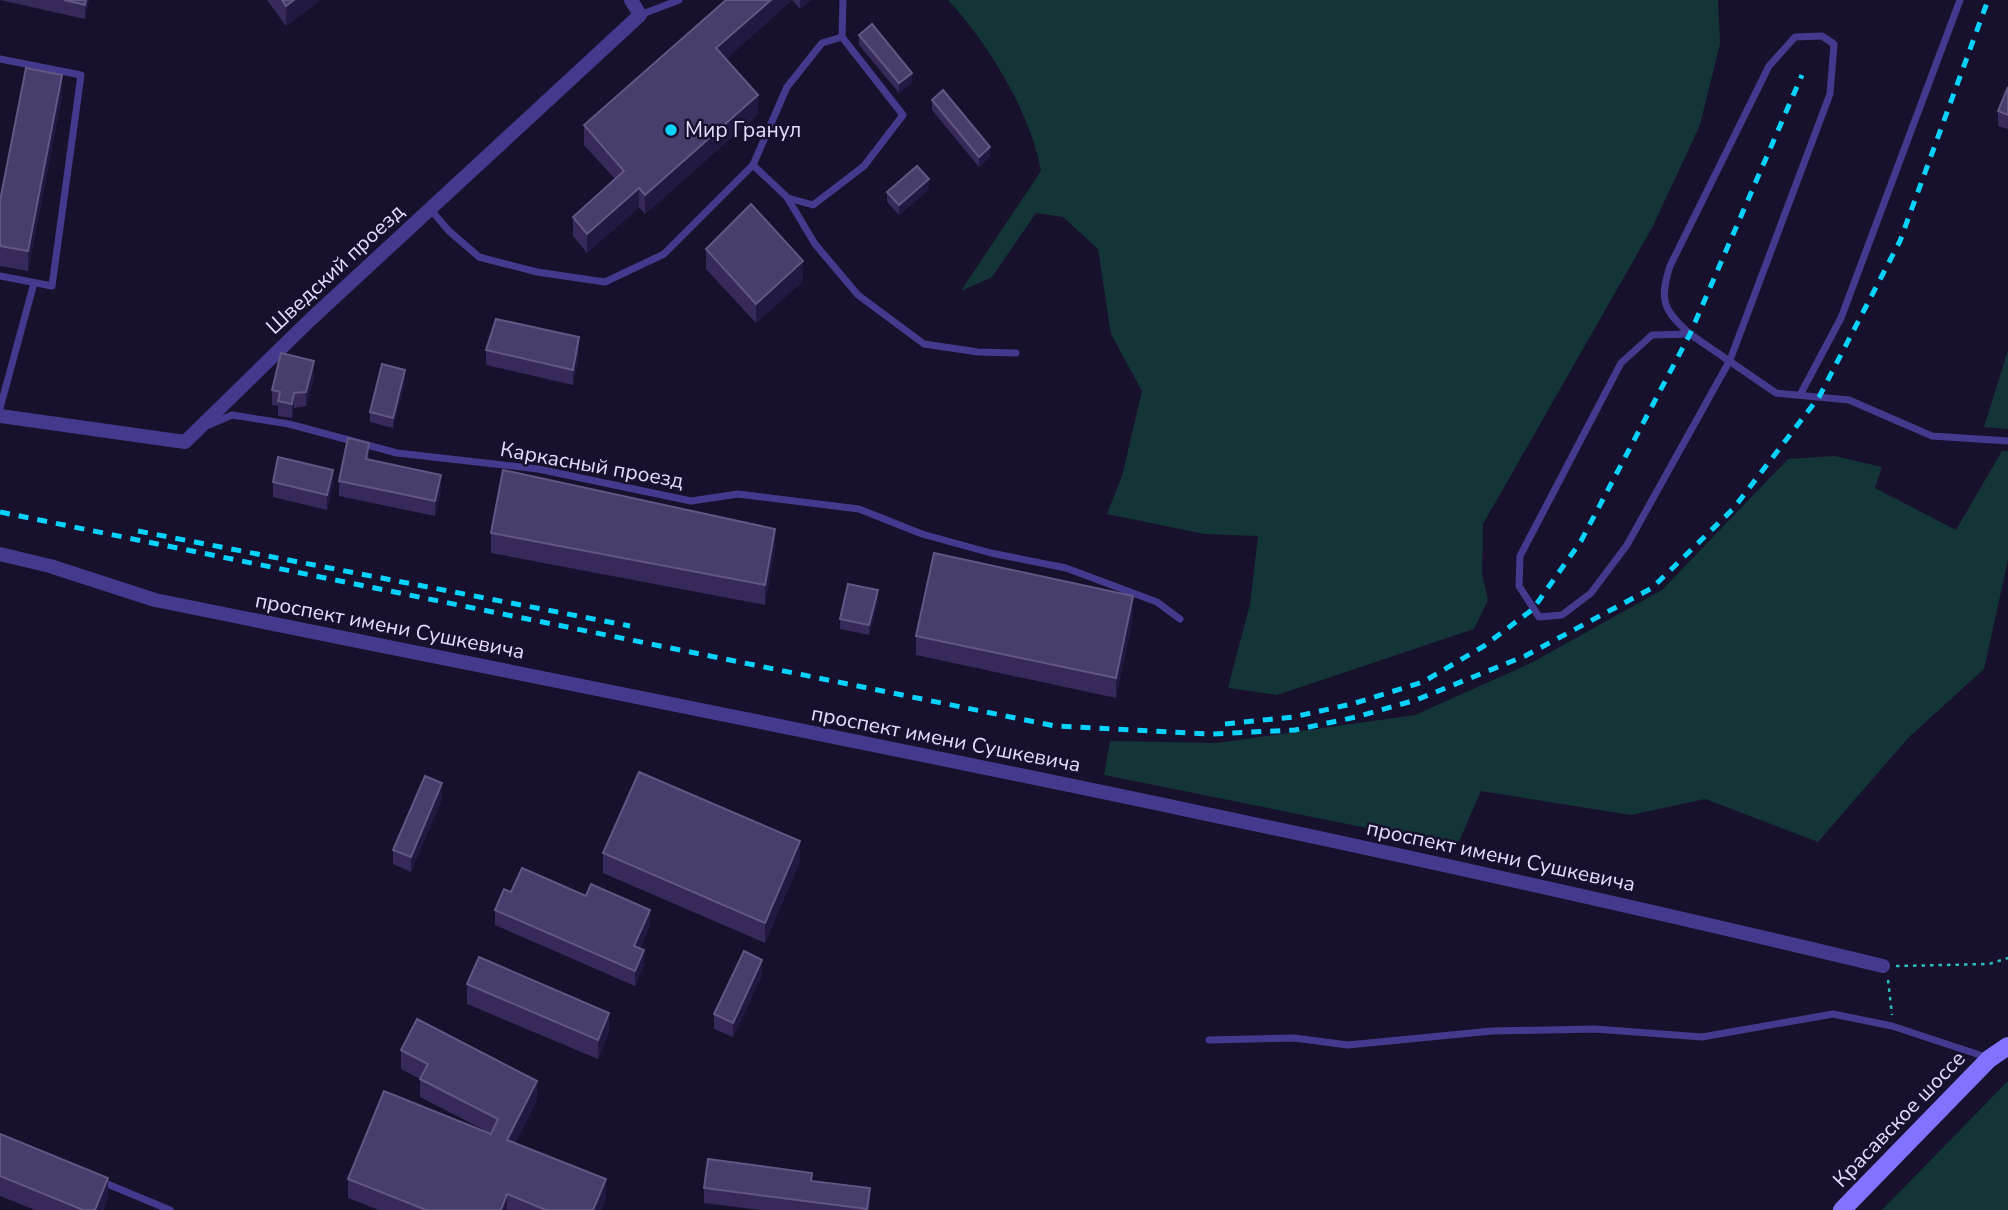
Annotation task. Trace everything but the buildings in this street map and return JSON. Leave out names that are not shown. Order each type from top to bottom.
[{"type":"street","points":[[631,0],[640,15]]},
{"type":"street","name":"Шведский проезд","points":[[0,416],[184,442],[640,15]]},
{"type":"street","name":"проспект имени Сушкевича","points":[[0,554],[50,566],[155,600],[1105,792],[1582,894],[1884,966]]},
{"type":"street","name":"Красавское шоссе","points":[[1842,1210],[1989,1059],[2008,1046]]},
{"type":"lane","points":[[640,15],[680,0]]},
{"type":"lane","points":[[788,198],[813,205],[864,166],[903,116],[842,37],[843,0]]},
{"type":"lane","points":[[1800,396],[1840,318],[1960,0]]},
{"type":"lane","points":[[1690,334],[1652,335],[1621,363],[1520,556],[1519,586],[1539,617],[1562,615],[1591,593],[1627,545],[1730,360],[1830,94],[1834,44],[1822,36],[1795,37],[1769,66],[1670,266],[1662,292],[1670,316],[1690,334],[1730,360],[1776,393],[1849,400],[1932,436],[2008,441]]},
{"type":"lane","points":[[430,209],[449,231],[479,257],[537,272],[605,282],[664,254],[753,165],[787,87],[822,43],[842,37]]},
{"type":"lane","points":[[0,59],[81,75],[52,286],[0,276]]},
{"type":"lane","points":[[753,165],[788,198],[815,244],[858,295],[924,344],[978,352],[1016,353]]},
{"type":"lane","points":[[0,408],[34,283]]},
{"type":"lane","name":"Каркасный проезд","points":[[195,431],[232,415],[289,424],[397,453],[538,469],[691,501],[738,494],[859,509],[945,540],[991,553],[1066,568],[1157,602],[1180,619]]},
{"type":"lane","points":[[1209,1040],[1294,1038],[1349,1045],[1492,1031],[1595,1029],[1702,1037],[1833,1014],[1892,1026],[1989,1059]]},
{"type":"lane","points":[[85,1175],[170,1210]]},
{"type":"path","points":[[1892,1026],[1891,991],[1884,966],[1989,964],[2008,958]]},
{"type":"green space","points":[[948,0],[1718,0],[1720,44],[1700,125],[1652,228],[1483,524],[1482,573],[1488,600],[1474,629],[1277,695],[1228,688],[1250,604],[1258,536],[1204,534],[1107,514],[1122,476],[1142,391],[1111,334],[1098,249],[1063,217],[1036,213],[992,277],[961,291],[1041,171],[1028,126],[1006,80],[978,37]]},
{"type":"green space","points":[[2008,350],[2008,429],[1984,427]]},
{"type":"green space","points":[[2002,451],[2008,451],[2008,560],[1984,669],[1908,738],[1818,842],[1705,799],[1631,815],[1481,791],[1457,846],[1104,775],[1110,741],[1218,743],[1415,715],[1531,663],[1662,590],[1788,459],[1835,456],[1882,467],[1875,488],[1956,530]]},
{"type":"green space","points":[[2008,1081],[2008,1210],[1882,1210]]},
{"type":"railway","points":[[0,512],[1055,726],[1211,734],[1295,730],[1356,717],[1416,700],[1525,656],[1652,588],[1733,509],[1819,397],[1900,241],[1988,0]]},
{"type":"railway","points":[[1225,724],[1293,717],[1352,704],[1423,682],[1484,646],[1533,609],[1581,541],[1690,334],[1802,75]]},
{"type":"railway","points":[[138,531],[630,626]]},
{"type":"place","name":"Мир Гранул","points":[[671,130]]}]
